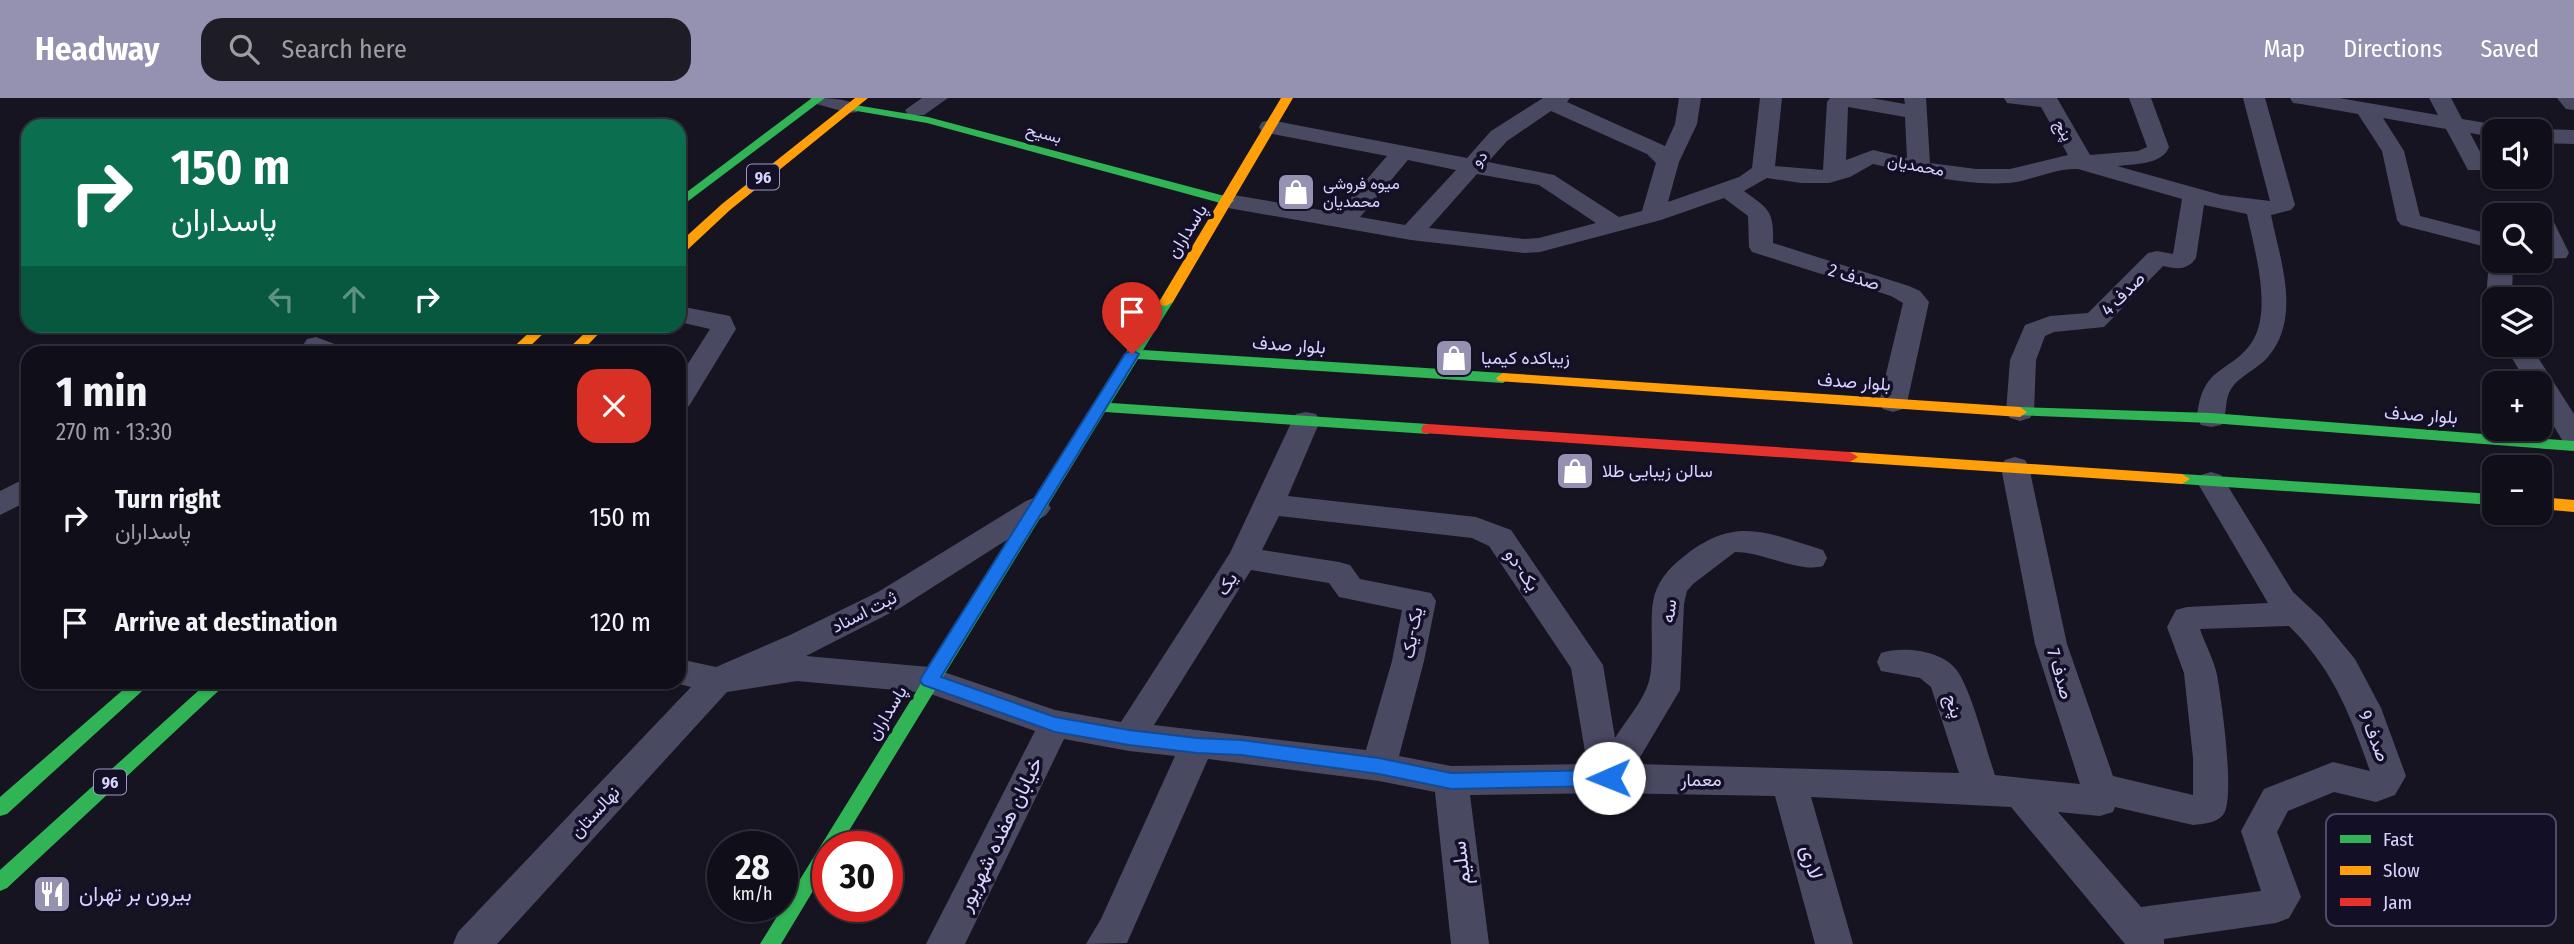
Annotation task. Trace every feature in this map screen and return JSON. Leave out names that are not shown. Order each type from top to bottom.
[{"type":"main road","name":"96","points":[[686,199],[820,98]]},
{"type":"main road","name":"پاسداران","points":[[838,831],[929,680],[1228,201],[1287,98]]},
{"type":"main road","name":"بسیح","points":[[856,103],[917,109],[1228,201]]},
{"type":"main road","name":"96","points":[[686,244],[726,207],[856,103]]},
{"type":"main road","points":[[522,346],[536,333]]},
{"type":"main road","points":[[578,346],[592,333]]},
{"type":"main road","name":"بلوار صدف","points":[[1132,354],[2020,411],[2211,418],[2574,446]]},
{"type":"main road","points":[[1218,373],[1257,362]]},
{"type":"main road","points":[[1100,407],[1190,405],[1306,421],[2482,499]]},
{"type":"main road","points":[[2552,506],[2573,510]]},
{"type":"main road","points":[[0,807],[136,689]]},
{"type":"main road","name":"96","points":[[0,882],[212,689]]},
{"type":"main road","name":"پاسداران","points":[[770,944],[812,874]]},
{"type":"street","points":[[820,98],[856,103]]},
{"type":"street","points":[[917,109],[937,98]]},
{"type":"street","points":[[1653,215],[1668,162],[1686,124],[1690,98]]},
{"type":"street","points":[[1228,201],[1411,233],[1524,246],[1540,245],[1653,215],[1747,182],[1763,171],[1772,98]]},
{"type":"street","points":[[2015,98],[2048,100]]},
{"type":"street","points":[[2083,162],[2142,157],[2157,152],[2158,147],[2140,98]]},
{"type":"street","points":[[2211,418],[2210,398],[2229,374],[2259,350],[2267,336],[2274,304],[2258,209],[2277,210],[2283,205],[2254,98]]},
{"type":"street","points":[[2301,98],[2482,129]]},
{"type":"street","points":[[2440,98],[2476,165]]},
{"type":"street","points":[[2568,98],[2574,104]]},
{"type":"street","points":[[1555,100],[1655,149],[1668,162]]},
{"type":"street","name":"دو","points":[[1411,233],[1499,136],[1523,118],[1555,100]]},
{"type":"street","points":[[1835,175],[1838,102],[1845,100],[1915,105],[1919,131],[1919,166]]},
{"type":"street","name":"پنج","points":[[2048,100],[2083,162]]},
{"type":"street","points":[[2367,111],[2393,151],[2409,220],[2482,239]]},
{"type":"street","points":[[1270,127],[1546,180],[1614,224]]},
{"type":"street","points":[[2552,137],[2574,138]]},
{"type":"street","points":[[1344,221],[1403,152]]},
{"type":"street","name":"محمدیان","points":[[1763,171],[1821,177],[1835,175],[1864,158],[1873,157],[1978,176],[2011,176],[2058,162],[2083,162],[2194,195],[2258,209]]},
{"type":"street","name":"صدف 2","points":[[1728,190],[1759,213],[1762,221],[1760,247],[1900,291],[1911,296],[1916,302],[1893,403]]},
{"type":"street","name":"صدف 4","points":[[2020,411],[2023,360],[2034,331],[2050,324],[2095,321],[2157,258],[2178,262],[2184,258],[2194,195]]},
{"type":"street","points":[[2552,236],[2557,253],[2552,253]]},
{"type":"street","points":[[686,316],[720,323],[723,329],[686,389]]},
{"type":"street","points":[[2525,357],[2574,436]]},
{"type":"street","name":"یک","points":[[1129,737],[1243,558],[1306,421]]},
{"type":"street","name":"صدف 7","points":[[2015,467],[2051,644],[2072,715],[2099,788]]},
{"type":"street","name":"صدف 9","points":[[2140,935],[2276,906],[2282,897],[2259,831],[2276,800],[2299,793],[2328,778],[2376,787],[2387,781],[2388,769],[2364,708],[2343,668],[2311,628],[2282,600],[2211,482]]},
{"type":"street","points":[[0,505],[21,492]]},
{"type":"street","name":"یک-دو","points":[[1270,504],[1476,528],[1500,538],[1587,665],[1600,748],[1609,778]]},
{"type":"street","name":"ثبت اسناد","points":[[718,680],[890,600],[1037,508]]},
{"type":"street","name":"سه","points":[[1609,778],[1663,690],[1667,674],[1666,624],[1669,600],[1678,577],[1730,541],[1744,541],[1812,558]]},
{"type":"street","name":"یک-یک","points":[[1243,558],[1339,573],[1343,575],[1350,589],[1420,601],[1379,766]]},
{"type":"street","points":[[2022,795],[2097,802],[2102,798],[2099,788],[2193,810],[2204,809],[2210,804],[2210,758],[2200,673],[2183,627],[2187,619],[2198,617],[2296,614]]},
{"type":"street","name":"پنج","points":[[1893,662],[1931,666],[1939,671],[1946,681],[1982,789]]},
{"type":"street","name":"معمار","points":[[718,680],[797,668],[929,680],[1055,724],[1197,746],[1241,748],[1379,766],[1451,781],[1609,778],[1788,781],[1982,789],[2022,795]]},
{"type":"street","points":[[686,673],[718,680]]},
{"type":"street","name":"نهالستان","points":[[472,944],[718,680]]},
{"type":"street","name":"خیابان هفده شهریور","points":[[945,944],[1055,724]]},
{"type":"street","points":[[1105,944],[1114,931],[1197,746]]},
{"type":"street","name":"سلیم","points":[[1451,781],[1471,944]]},
{"type":"street","name":"لاری","points":[[1788,781],[1834,944]]},
{"type":"street","points":[[2022,795],[2140,935]]},
{"type":"traffic: fast","points":[[686,199],[819,98]]},
{"type":"traffic: fast","points":[[849,107],[928,120],[1228,201]]},
{"type":"traffic: fast","points":[[839,831],[1166,302]]},
{"type":"traffic: fast","points":[[1132,354],[1503,378]]},
{"type":"traffic: fast","points":[[1099,407],[1428,429]]},
{"type":"traffic: fast","points":[[2020,412],[2211,418],[2574,446]]},
{"type":"traffic: fast","points":[[2182,479],[2482,499]]},
{"type":"traffic: fast","points":[[0,808],[136,689]]},
{"type":"traffic: fast","points":[[0,882],[212,689]]},
{"type":"traffic: fast","points":[[770,944],[812,874]]},
{"type":"traffic: slow","points":[[686,244],[726,207],[862,98]]},
{"type":"traffic: slow","points":[[1166,302],[1287,98]]},
{"type":"traffic: slow","points":[[522,346],[536,333]]},
{"type":"traffic: slow","points":[[578,346],[592,333]]},
{"type":"traffic: slow","points":[[1503,378],[2020,412]]},
{"type":"traffic: slow","points":[[1850,457],[2182,479]]},
{"type":"traffic: slow","points":[[2552,504],[2574,506]]},
{"type":"traffic: jam","points":[[1428,429],[1850,457]]},
{"type":"place","name":"میوه فروشی محمدیان","points":[[1296,192]]},
{"type":"place","name":"زیباکده کیمیا","points":[[1454,358]]},
{"type":"place","name":"سالن زیبایی طلا","points":[[1575,471]]},
{"type":"place","name":"بیرون بر تهران","points":[[52,894]]},
{"type":"route","points":[[1132,354],[929,680],[1055,724],[1129,737],[1379,766],[1451,781],[1609,778]]}]
